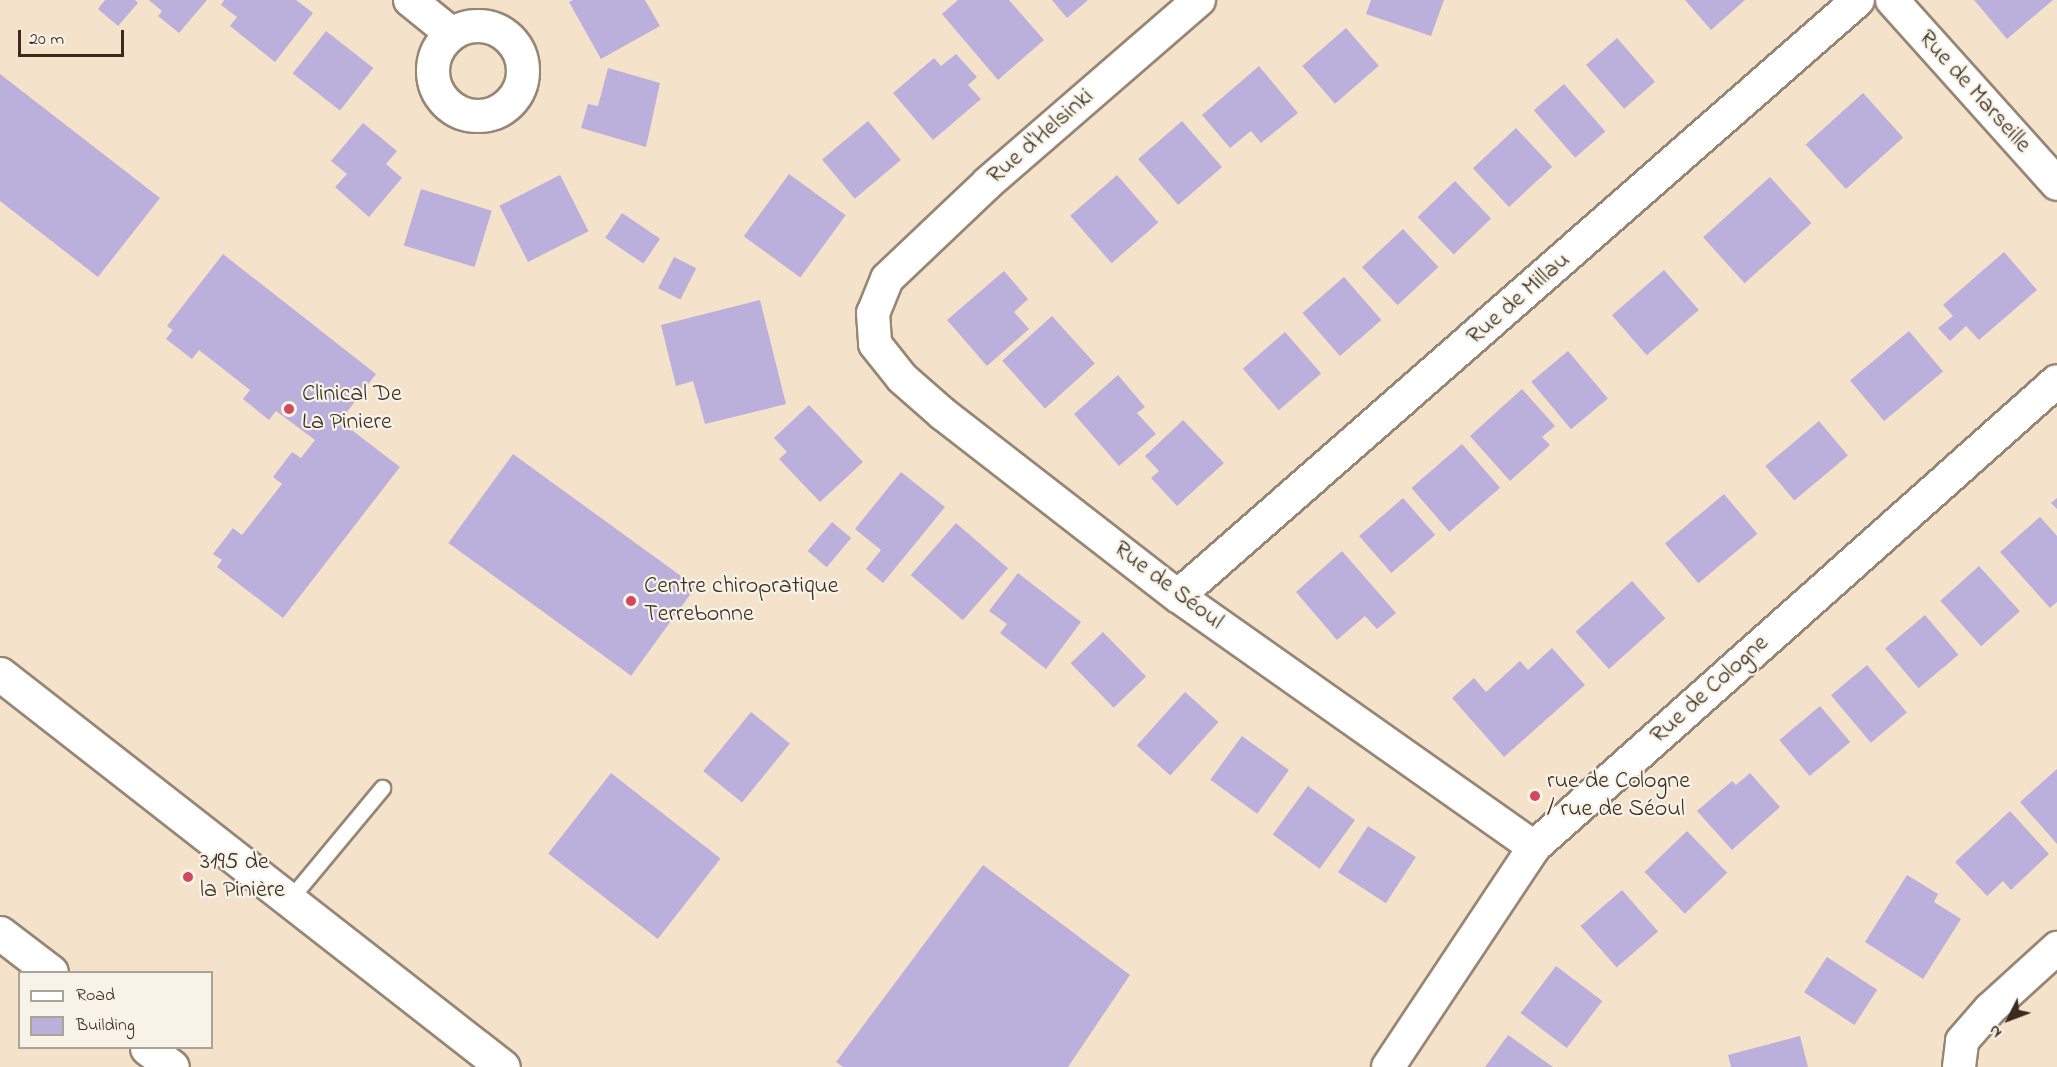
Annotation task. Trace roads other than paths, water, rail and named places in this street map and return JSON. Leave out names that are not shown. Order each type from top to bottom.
[{"type":"main road","points":[[0,674],[503,1067]]},
{"type":"main road","points":[[0,933],[50,971]]},
{"type":"main road","points":[[150,1049],[172,1067]]},
{"type":"street","points":[[410,0],[452,34]]},
{"type":"street","name":"Rue d'Helsinki","points":[[887,279],[988,183],[1199,0]]},
{"type":"street","name":"Rue de Millau","points":[[1178,596],[1858,0]]},
{"type":"street","name":"Rue de Marseille","points":[[1892,0],[2057,184]]},
{"type":"street","name":"Rue de Séoul","points":[[887,279],[873,313],[875,344],[902,378],[1178,596],[1534,847]]},
{"type":"street","name":"Rue de Cologne","points":[[1388,1067],[1534,847],[2057,381]]},
{"type":"street","points":[[1959,1067],[1962,1041],[1990,1009],[2057,948]]},
{"type":"lane","points":[[289,900],[382,788]]},
{"type":"place","name":"Clinical De La Piniere","points":[[289,409]]},
{"type":"place","name":"Centre chiropratique Terrebonne","points":[[631,601]]},
{"type":"place","name":"rue de Cologne / rue de Séoul","points":[[1535,796]]},
{"type":"place","name":"3195 de la Pinière","points":[[188,877]]}]
